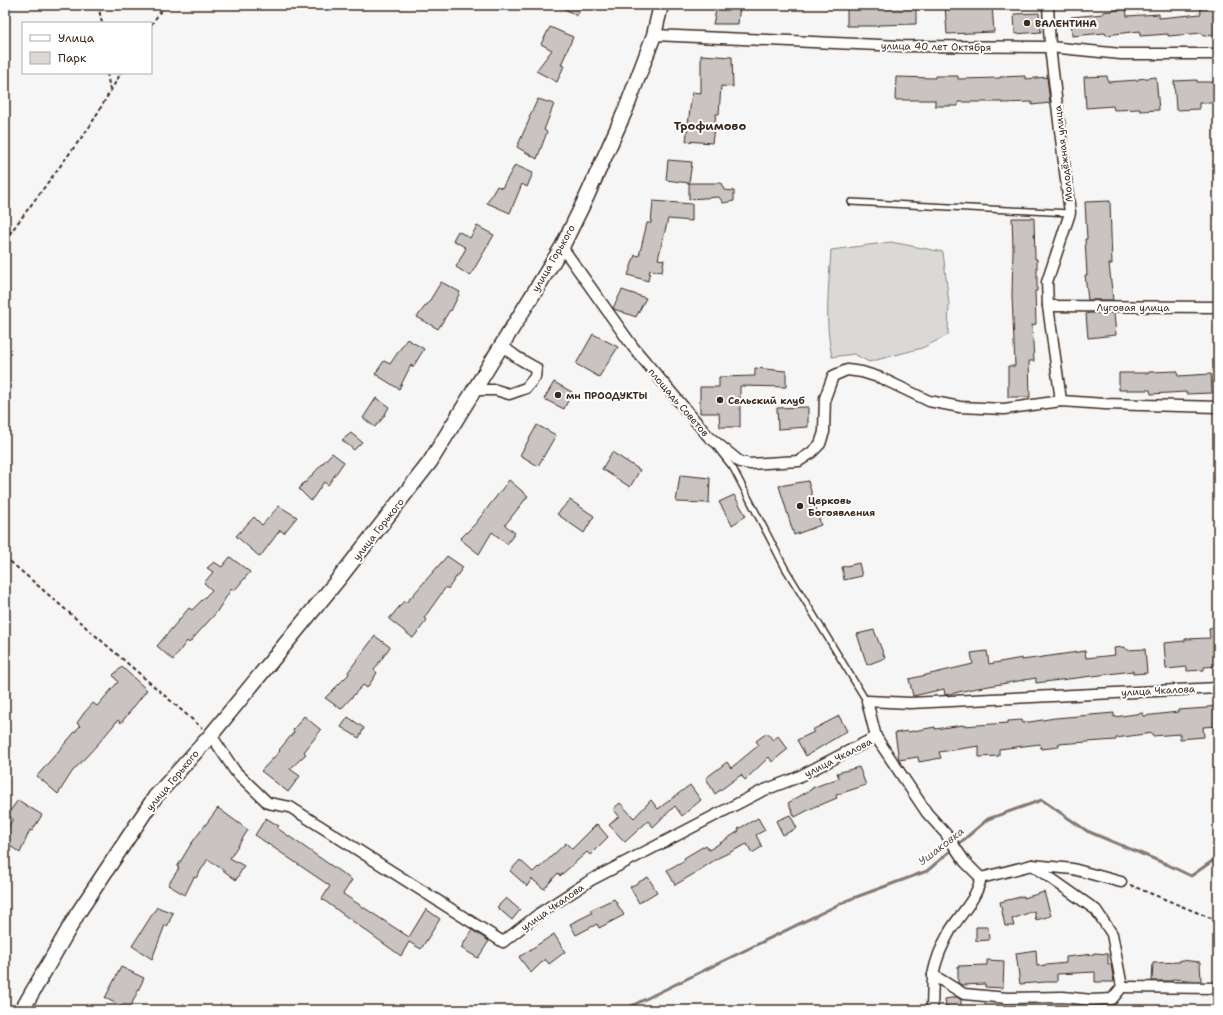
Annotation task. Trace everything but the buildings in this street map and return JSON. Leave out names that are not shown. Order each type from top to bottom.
[{"type":"main road","name":"улица Горького","points":[[22,1010],[78,913],[155,797],[210,735],[341,576],[430,462],[562,247],[587,196],[626,109],[654,35],[661,5]]},
{"type":"street","name":"Молодёжная улица","points":[[1048,5],[1050,47],[1070,213],[1047,282],[1048,306],[1061,401]]},
{"type":"street","name":"улица 40 лет Октября","points":[[654,35],[901,46],[1050,47],[1121,54],[1218,54]]},
{"type":"street","name":"площадь Советов","points":[[562,247],[633,347],[708,436],[740,462],[750,464],[799,461],[811,453],[820,444],[824,432],[825,398],[833,376],[847,370],[862,372],[881,378],[929,401],[960,407],[1004,409],[1061,401]]},
{"type":"street","name":"Луговая улица","points":[[1048,306],[1218,307]]},
{"type":"street","points":[[474,390],[496,390],[509,394],[526,388],[535,377],[536,368],[507,351],[502,344]]},
{"type":"street","points":[[1061,401],[1105,404],[1218,407]]},
{"type":"street","name":"улица Чкалова","points":[[210,735],[235,771],[268,803],[290,807],[503,942],[540,913],[591,880],[762,791],[796,778],[876,738],[867,701],[910,704],[1218,688]]},
{"type":"street","points":[[876,738],[927,813],[946,834],[965,862],[981,878]]},
{"type":"street","points":[[981,878],[1032,865],[1073,869],[1121,882]]},
{"type":"street","points":[[1032,865],[1096,910],[1112,934],[1122,987]]},
{"type":"street","points":[[932,1010],[933,975],[936,960],[950,931],[967,908],[979,888],[981,878]]},
{"type":"street","points":[[933,975],[964,994],[1007,998],[1063,997],[1092,1000],[1112,999],[1122,987]]},
{"type":"street","points":[[1122,987],[1218,988]]},
{"type":"lane","points":[[851,202],[1070,213]]},
{"type":"lane","points":[[708,436],[733,468],[785,568],[867,703],[867,701]]},
{"type":"path","points":[[98,5],[102,22]]},
{"type":"path","points":[[152,24],[165,5]]},
{"type":"path","points":[[107,74],[110,91]]},
{"type":"path","points":[[5,240],[90,126],[120,74]]},
{"type":"path","points":[[5,557],[210,735]]},
{"type":"path","points":[[1121,882],[1218,921]]},
{"type":"green space","points":[[891,242],[943,252],[949,304],[948,335],[922,348],[869,362],[854,354],[832,357],[828,330],[828,290],[831,250]]},
{"type":"waterway","name":"Ушаковка","points":[[623,1010],[848,900],[927,871],[988,819],[1042,800],[1087,831],[1191,876],[1218,857]]},
{"type":"place","name":"ВАЛЕНТИНА","points":[[1027,23]]},
{"type":"place","name":"мн ПРООДУКТЫ","points":[[558,395]]},
{"type":"place","name":"Сельский клуб","points":[[720,400]]},
{"type":"place","name":"Церковь Богоявления","points":[[800,506]]},
{"type":"district","name":"Трофимово","points":[[710,126]]}]
